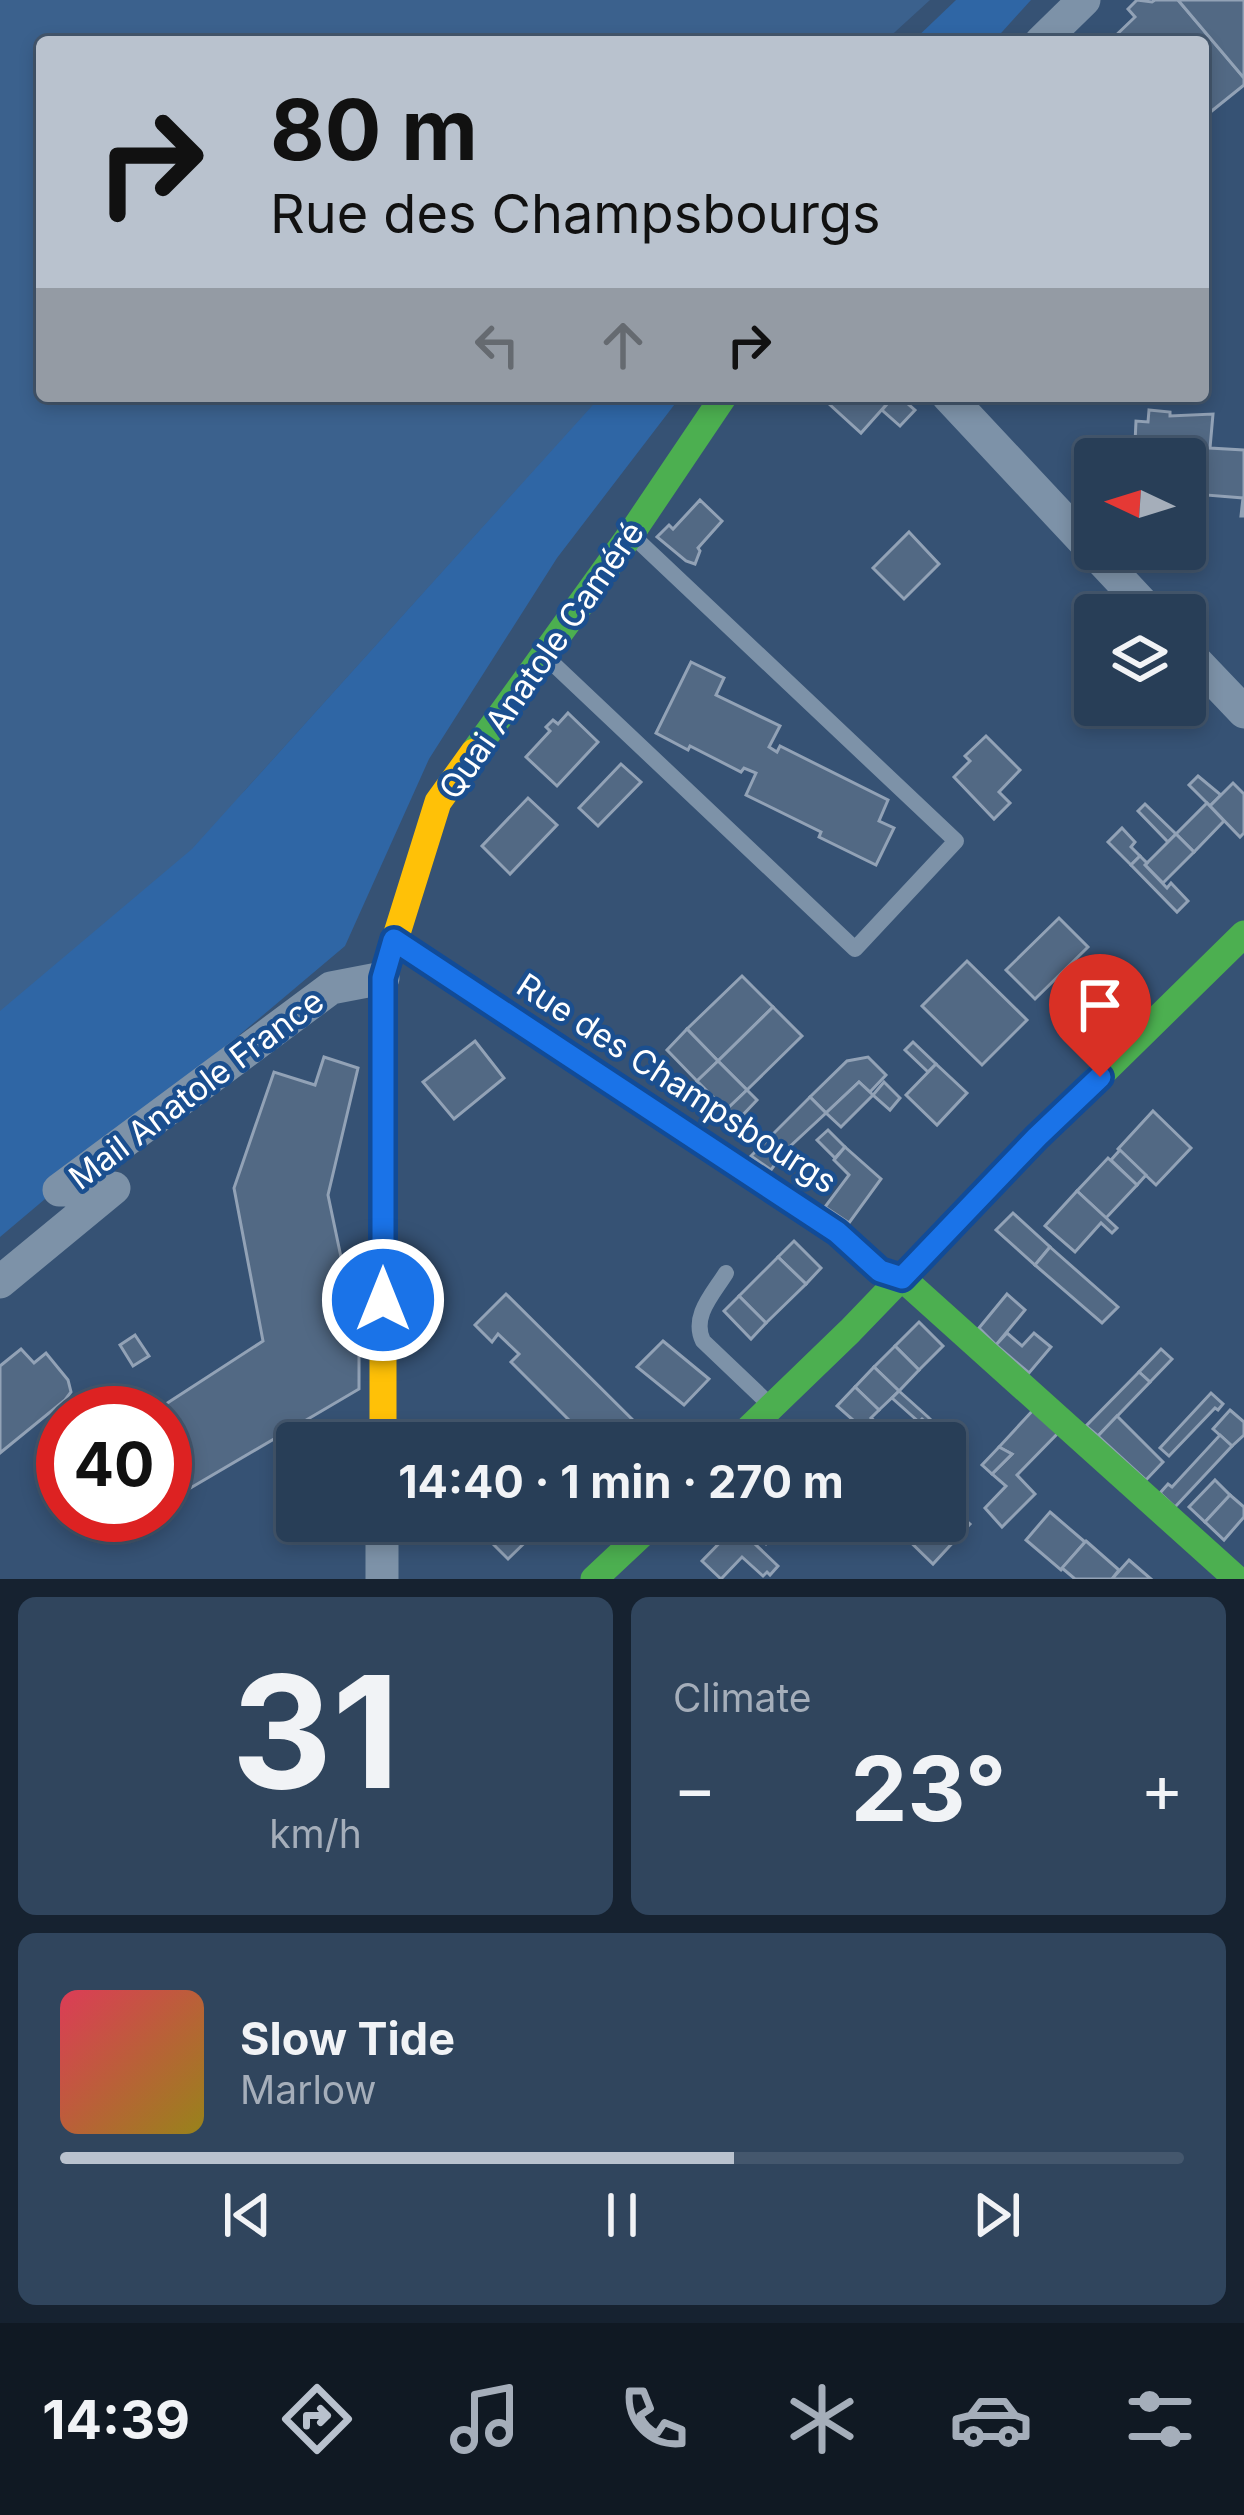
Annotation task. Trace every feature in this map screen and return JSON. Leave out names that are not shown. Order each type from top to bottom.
[{"type":"street","points":[[1047,36],[1084,0]]},
{"type":"street","name":"Quai Anatole Caméré","points":[[383,1422],[383,978],[438,802],[632,534],[720,402]]},
{"type":"street","points":[[954,402],[1133,594]]},
{"type":"street","points":[[1206,672],[1244,712]]},
{"type":"street","points":[[756,1422],[902,1278],[1236,924]]},
{"type":"street","name":"Rue des Champsbourgs","points":[[394,940],[837,1232],[880,1271],[902,1278],[1237,1579]]},
{"type":"street","name":"Mail Anatole France","points":[[0,1282],[114,1188],[59,1190],[331,988],[383,978]]},
{"type":"street","points":[[382,1542],[382,1579]]},
{"type":"street","points":[[594,1579],[634,1542]]},
{"type":"lane","points":[[544,655],[855,949],[956,841],[632,534]]},
{"type":"lane","points":[[726,1273],[698,1319],[698,1330],[703,1341],[772,1407]]},
{"type":"shaded area","points":[[0,0],[930,0],[891,36],[36,36],[36,402],[596,402],[192,849],[0,1011]]},
{"type":"shaded area","points":[[956,0],[1031,0],[998,36],[918,36]]},
{"type":"shaded area","points":[[595,402],[676,402],[557,558],[429,759],[345,946],[0,1237],[0,995],[245,790]]},
{"type":"building","points":[[1137,0],[1178,0],[1208,36],[1115,36],[1135,17],[1128,9]]},
{"type":"building","points":[[1178,0],[1244,0],[1244,78],[1209,36]]},
{"type":"building","points":[[1209,37],[1244,78],[1244,85],[1209,113]]},
{"type":"building","points":[[829,402],[889,402],[861,433]]},
{"type":"building","points":[[889,402],[906,402],[915,410],[900,426],[882,410]]},
{"type":"building","points":[[1149,410],[1170,412],[1170,416],[1213,414],[1210,448],[1244,450],[1244,516],[1243,498],[1207,495],[1206,504],[1206,438],[1135,438],[1136,421],[1148,422]]},
{"type":"building","points":[[700,500],[722,521],[698,548],[695,564],[657,537],[669,525],[673,529]]},
{"type":"building","points":[[909,532],[939,564],[904,599],[873,568]]},
{"type":"building","points":[[691,662],[724,678],[716,695],[780,726],[769,747],[777,752],[780,746],[888,800],[879,821],[894,828],[876,865],[746,795],[756,773],[744,768],[741,772],[656,733]]},
{"type":"building","points":[[568,713],[598,742],[557,786],[526,757],[550,731],[546,727],[553,720],[558,724]]},
{"type":"building","points":[[986,736],[1020,770],[999,792],[1010,803],[994,819],[954,777],[970,761],[965,756]]},
{"type":"building","points":[[621,764],[641,782],[598,826],[579,808]]},
{"type":"building","points":[[1198,776],[1221,795],[1210,806],[1189,785]]},
{"type":"building","points":[[1233,783],[1244,794],[1244,833],[1240,837],[1210,806]]},
{"type":"building","points":[[528,798],[557,825],[510,874],[482,846]]},
{"type":"building","points":[[1207,803],[1224,821],[1194,852],[1176,834]]},
{"type":"building","points":[[1145,804],[1176,834],[1168,842],[1138,811]]},
{"type":"building","points":[[1122,828],[1140,856],[1131,865],[1108,842]]},
{"type":"building","points":[[1176,834],[1194,852],[1163,883],[1145,865]]},
{"type":"building","points":[[1140,856],[1167,888],[1171,883],[1188,901],[1177,912],[1131,865]]},
{"type":"building","points":[[1059,918],[1088,947],[1035,999],[1006,970]]},
{"type":"building","points":[[967,961],[1027,1020],[982,1065],[922,1006]]},
{"type":"building","points":[[742,976],[773,1007],[718,1061],[687,1029]]},
{"type":"building","points":[[773,1007],[802,1036],[747,1090],[718,1061]]},
{"type":"building","points":[[687,1029],[718,1061],[697,1081],[667,1050]]},
{"type":"building","points":[[475,1041],[504,1078],[454,1119],[423,1082]]},
{"type":"building","points":[[913,1042],[936,1064],[928,1072],[905,1050]]},
{"type":"building","points":[[324,1057],[358,1068],[328,1195],[359,1343],[359,1389],[303,1422],[276,1422],[276,1438],[192,1487],[192,1387],[263,1341],[234,1188],[274,1072],[315,1085]]},
{"type":"building","points":[[868,1057],[886,1075],[870,1092],[859,1082],[826,1113],[810,1097],[847,1061]]},
{"type":"building","points":[[718,1061],[747,1090],[726,1110],[697,1081]]},
{"type":"building","points":[[936,1064],[967,1093],[937,1125],[906,1095]]},
{"type":"building","points":[[859,1082],[873,1095],[841,1127],[826,1113]]},
{"type":"building","points":[[884,1082],[900,1098],[890,1110],[873,1095]]},
{"type":"building","points":[[747,1090],[757,1100],[737,1121],[726,1110]]},
{"type":"building","points":[[810,1097],[826,1113],[771,1170],[751,1156]]},
{"type":"building","points":[[1153,1111],[1191,1148],[1156,1185],[1118,1149]]},
{"type":"building","points":[[828,1130],[845,1147],[835,1158],[817,1140]]},
{"type":"building","points":[[845,1147],[881,1179],[849,1223],[825,1207],[849,1175],[834,1160]]},
{"type":"building","points":[[1120,1150],[1146,1175],[1137,1185],[1111,1160]]},
{"type":"building","points":[[1108,1158],[1137,1185],[1106,1218],[1077,1191]]},
{"type":"building","points":[[1077,1191],[1117,1228],[1112,1233],[1101,1223],[1075,1252],[1045,1226]]},
{"type":"building","points":[[1013,1213],[1050,1247],[1035,1265],[996,1230]]},
{"type":"building","points":[[794,1241],[821,1268],[806,1284],[778,1257]]},
{"type":"building","points":[[1050,1247],[1118,1307],[1102,1323],[1035,1265]]},
{"type":"building","points":[[778,1257],[806,1284],[766,1323],[739,1296]]},
{"type":"building","points":[[506,1294],[635,1422],[571,1422],[511,1362],[519,1354],[498,1334],[492,1342],[475,1325]]},
{"type":"building","points":[[1007,1294],[1025,1310],[996,1345],[979,1328]]},
{"type":"building","points":[[739,1296],[766,1323],[751,1339],[724,1311]]},
{"type":"building","points":[[919,1322],[943,1346],[919,1370],[895,1346]]},
{"type":"building","points":[[1007,1333],[1022,1346],[1034,1333],[1051,1347],[1029,1373],[996,1345]]},
{"type":"building","points":[[135,1335],[149,1356],[133,1366],[120,1345]]},
{"type":"building","points":[[663,1341],[709,1379],[684,1405],[637,1367]]},
{"type":"building","points":[[895,1346],[919,1370],[899,1391],[874,1367]]},
{"type":"building","points":[[21,1349],[34,1363],[46,1353],[70,1386],[36,1386],[36,1424],[0,1453],[0,1366]]},
{"type":"building","points":[[1161,1349],[1172,1359],[1150,1382],[1139,1372]]},
{"type":"building","points":[[874,1367],[899,1391],[879,1410],[855,1387]]},
{"type":"building","points":[[1139,1372],[1150,1382],[1098,1436],[1086,1426]]},
{"type":"building","points":[[855,1387],[879,1410],[871,1418],[876,1422],[855,1422],[837,1406]]},
{"type":"building","points":[[899,1391],[932,1421],[919,1422],[892,1398]]},
{"type":"building","points":[[1211,1393],[1223,1404],[1169,1456],[1160,1448]]},
{"type":"building","points":[[1035,1408],[1060,1431],[1017,1475],[1035,1494],[1002,1527],[985,1508],[1006,1486],[992,1474],[1012,1454],[999,1447]]},
{"type":"building","points":[[1230,1410],[1244,1422],[1244,1435],[1232,1446],[1213,1429]]},
{"type":"building","points":[[1117,1416],[1163,1462],[1146,1480],[1098,1436]]},
{"type":"building","points":[[1220,1435],[1232,1446],[1175,1507],[1160,1493],[1168,1484],[1172,1487]]},
{"type":"building","points":[[999,1447],[1012,1454],[992,1474],[982,1465]]},
{"type":"building","points":[[1215,1480],[1230,1495],[1205,1522],[1189,1507]]},
{"type":"building","points":[[1230,1495],[1244,1507],[1244,1517],[1224,1540],[1205,1522]]},
{"type":"building","points":[[1050,1512],[1085,1542],[1061,1570],[1026,1540]]},
{"type":"building","points":[[1086,1541],[1119,1570],[1112,1579],[1075,1579],[1062,1568]]},
{"type":"building","points":[[491,1542],[525,1542],[508,1559]]},
{"type":"building","points":[[720,1542],[753,1542],[778,1566],[763,1576],[742,1557],[721,1579],[702,1561]]},
{"type":"building","points":[[910,1542],[953,1542],[933,1564]]},
{"type":"building","points":[[1129,1560],[1151,1579],[1112,1579]]},
{"type":"traffic: fast","points":[[474,752],[720,402]]},
{"type":"traffic: fast","points":[[756,1422],[1244,934]]},
{"type":"traffic: fast","points":[[394,940],[837,1232],[880,1271],[902,1278],[1237,1579]]},
{"type":"traffic: fast","points":[[594,1579],[634,1542]]},
{"type":"traffic: slow","points":[[383,1422],[383,978],[438,802],[474,752]]},
{"type":"route","points":[[383,1300],[383,978],[394,940],[837,1232],[880,1271],[902,1278],[1100,1077]]}]
